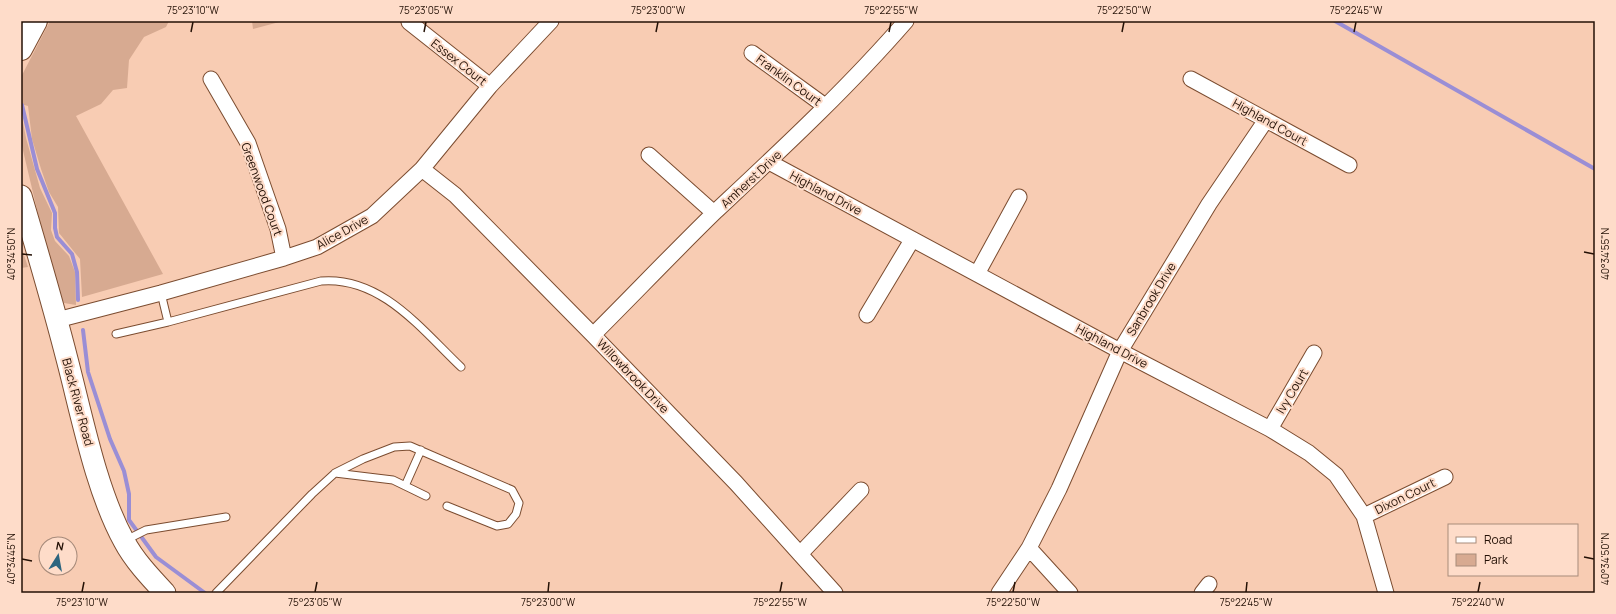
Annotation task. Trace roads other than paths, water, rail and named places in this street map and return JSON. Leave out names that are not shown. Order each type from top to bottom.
[{"type":"highway","points":[[21,49],[34,24]]},
{"type":"street","name":"Alice Drive","points":[[57,320],[161,293],[284,258],[317,247],[372,216],[422,169],[490,86],[551,21]]},
{"type":"street","name":"Amherst Drive","points":[[593,335],[714,213],[769,162],[884,47],[906,21]]},
{"type":"street","name":"Essex Court","points":[[409,22],[490,86]]},
{"type":"street","name":"Franklin Court","points":[[752,53],[825,106]]},
{"type":"street","name":"Greenwood Court","points":[[211,79],[248,143],[278,229],[284,258]]},
{"type":"street","name":"Highland Court","points":[[1191,79],[1348,165]]},
{"type":"street","name":"Sanbrook Drive","points":[[999,593],[1029,548],[1059,489],[1120,351],[1205,210],[1266,120]]},
{"type":"street","points":[[649,155],[714,213]]},
{"type":"street","name":"Highland Drive","points":[[769,162],[1120,351],[1270,429],[1324,464],[1345,487],[1364,516],[1386,593]]},
{"type":"street","name":"Willowbrook Drive","points":[[422,169],[455,195],[593,335],[736,483],[835,593]]},
{"type":"street","name":"Black River Road","points":[[21,196],[57,320],[99,478],[111,513],[130,538],[135,558],[165,593]]},
{"type":"street","points":[[977,274],[1019,197]]},
{"type":"street","points":[[867,315],[912,240]]},
{"type":"street","name":"Ivy Court","points":[[1270,429],[1314,353]]},
{"type":"street","name":"Dixon Court","points":[[1364,516],[1445,476]]},
{"type":"street","points":[[800,554],[861,490]]},
{"type":"street","points":[[1029,548],[1070,593]]},
{"type":"lane","points":[[116,334],[168,322],[321,281],[336,279],[368,288],[390,300],[461,367]]},
{"type":"lane","points":[[161,293],[168,322]]},
{"type":"lane","points":[[216,593],[335,473],[363,459],[394,447],[410,446],[421,450],[512,490],[519,503],[516,514],[508,524],[497,526],[447,506]]},
{"type":"lane","points":[[405,486],[421,450]]},
{"type":"lane","points":[[335,473],[393,480],[426,496]]},
{"type":"lane","points":[[130,538],[146,530],[226,517]]},
{"type":"waterway","points":[[1335,21],[1595,169]]},
{"type":"waterway","points":[[22,105],[37,169],[55,213],[55,228],[57,237],[72,254],[77,272],[78,300]]},
{"type":"waterway","points":[[83,330],[88,372],[110,439],[124,471],[129,494],[129,520],[156,557],[205,593]]}]
